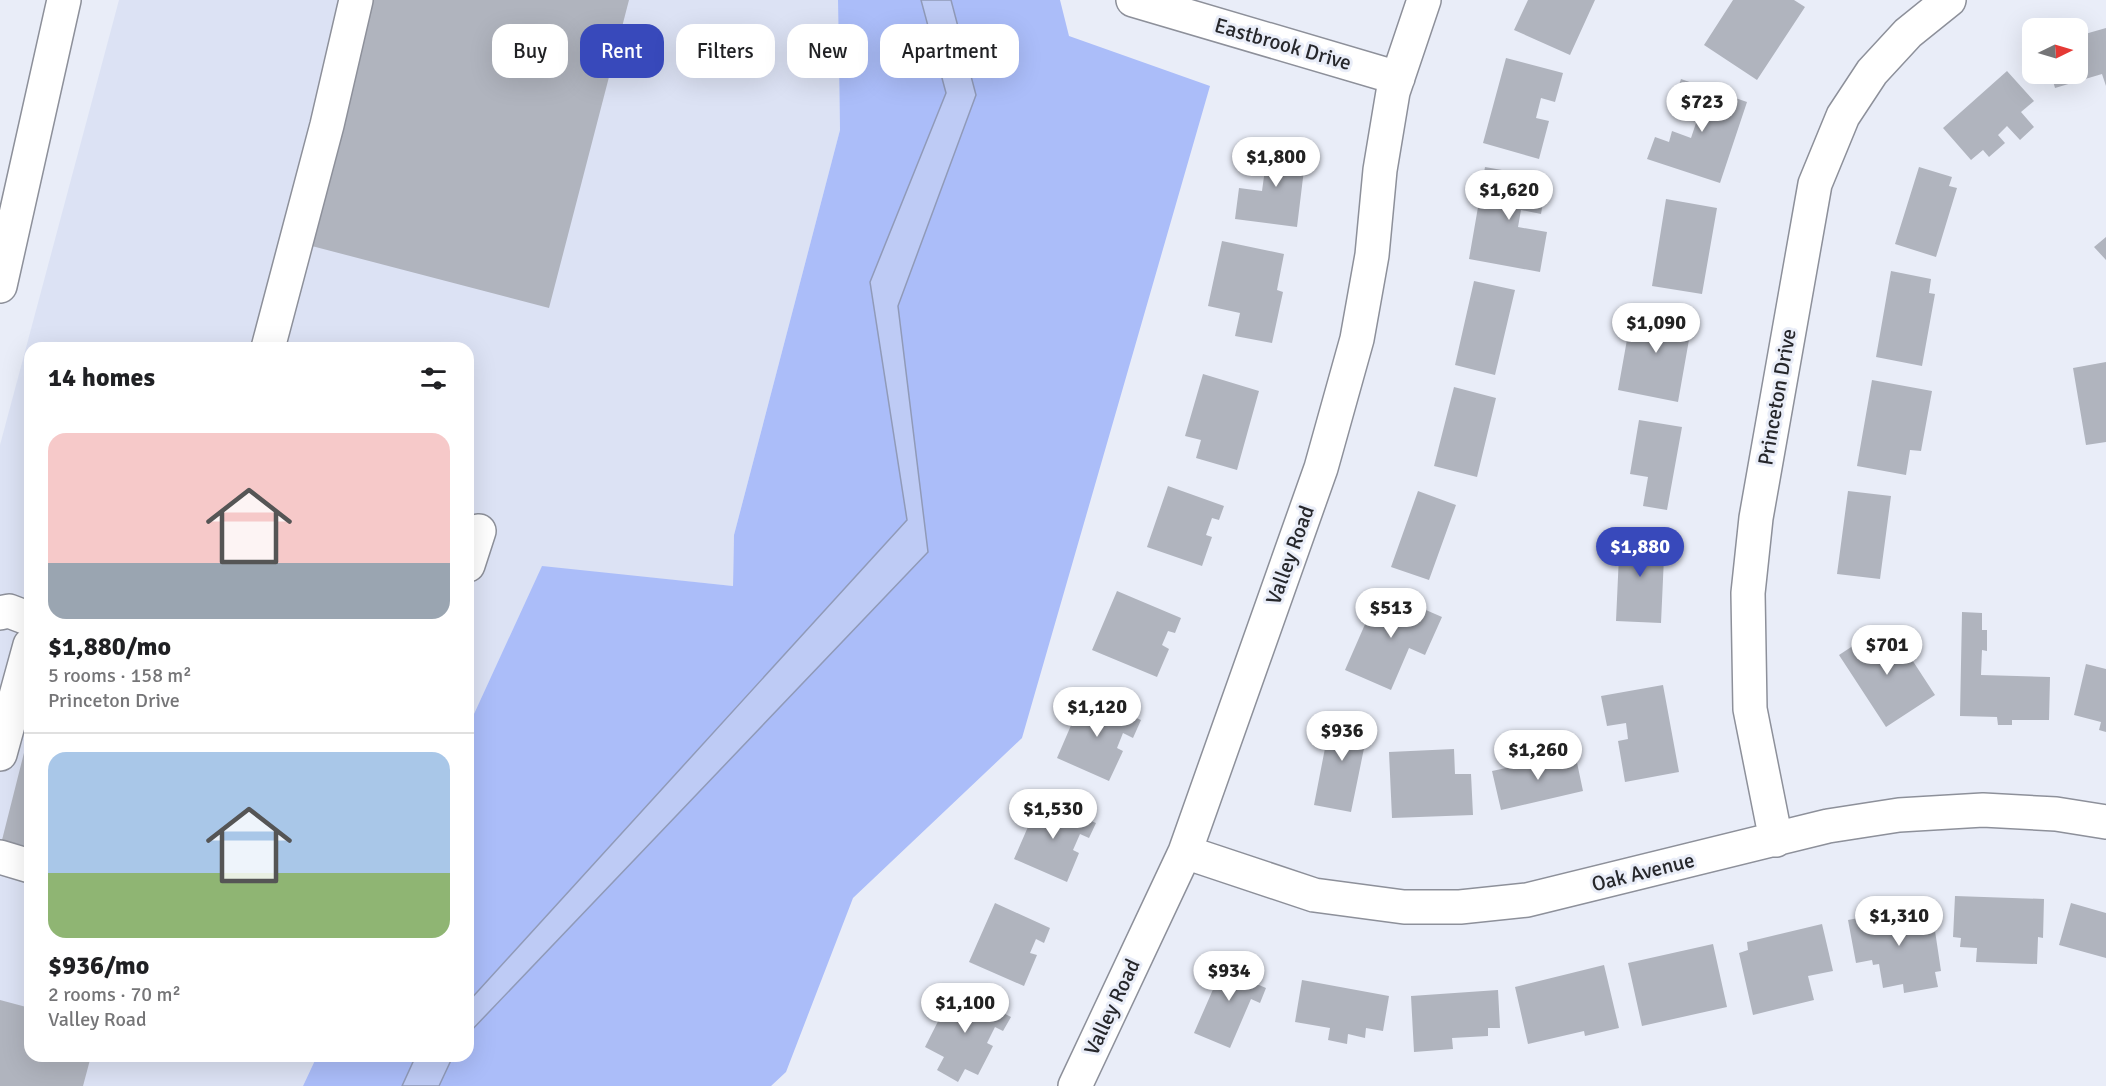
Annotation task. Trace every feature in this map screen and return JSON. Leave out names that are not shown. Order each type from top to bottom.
[{"type":"main road","points":[[0,286],[64,0]]},
{"type":"main road","points":[[270,342],[327,125],[356,0]]},
{"type":"main road","name":"Eastbrook Drive","points":[[1133,0],[1398,78]]},
{"type":"main road","name":"Valley Road","points":[[1075,1086],[1185,852],[1321,468],[1359,328],[1372,255],[1380,170],[1393,92],[1424,0]]},
{"type":"main road","name":"Princeton Drive","points":[[1776,840],[1750,708],[1748,593],[1756,518],[1815,184],[1843,116],[1872,72],[1908,33],[1949,0]]},
{"type":"main road","points":[[474,546],[479,531]]},
{"type":"main road","points":[[0,754],[24,667]]},
{"type":"main road","name":"Oak Avenue","points":[[1185,852],[1322,896],[1404,907],[1460,907],[1527,900],[1827,826],[1899,814],[1983,810],[2056,814],[2106,822]]},
{"type":"main road","points":[[0,857],[24,864]]},
{"type":"shaded area","points":[[119,0],[838,0],[838,24],[787,24],[787,78],[839,78],[840,130],[734,535],[733,586],[542,567],[474,714],[474,342],[28,342]]},
{"type":"shaded area","points":[[838,0],[921,0],[927,24],[880,24],[880,78],[942,78],[946,93],[870,282],[907,520],[474,995],[474,714],[542,566],[733,586],[734,535],[840,130],[839,78],[868,78],[868,24],[838,24]]},
{"type":"shaded area","points":[[921,0],[951,0],[957,24],[927,24]]},
{"type":"shaded area","points":[[951,0],[1060,0],[1069,36],[1210,86],[1022,738],[853,898],[786,1072],[771,1086],[439,1086],[450,1062],[474,1062],[474,1028],[927,552],[898,306],[976,95],[972,78],[1019,78],[1019,24],[957,24]]},
{"type":"shaded area","points":[[942,78],[972,78],[976,95],[898,306],[928,552],[474,1028],[474,995],[907,520],[870,282],[946,93]]},
{"type":"shaded area","points":[[24,355],[24,1062],[314,1062],[303,1086],[0,1086],[0,445]]},
{"type":"shaded area","points":[[314,1062],[413,1062],[402,1086],[303,1086]]},
{"type":"shaded area","points":[[413,1062],[450,1062],[439,1086],[402,1086]]},
{"type":"building","points":[[369,0],[629,0],[623,24],[580,24],[580,78],[609,78],[549,308],[308,245]]},
{"type":"building","points":[[1528,0],[1595,0],[1570,55],[1514,30]]},
{"type":"building","points":[[1733,0],[1794,0],[1805,7],[1757,80],[1704,45]]},
{"type":"building","points":[[2106,28],[2106,86],[2102,74],[2088,78],[2088,33]]},
{"type":"building","points":[[1506,58],[1563,73],[1555,102],[1541,98],[1536,118],[1549,121],[1539,159],[1483,143]]},
{"type":"building","points":[[2007,71],[2034,101],[2021,112],[2034,127],[2020,140],[2007,126],[1998,135],[2005,143],[1989,157],[1983,150],[1971,160],[1943,128]]},
{"type":"building","points":[[1681,79],[1747,102],[1720,183],[1647,159],[1655,137],[1669,142],[1672,131],[1691,138],[1700,111],[1673,103]]},
{"type":"building","points":[[2054,84],[2068,84],[2055,88]]},
{"type":"building","points":[[1269,140],[1307,145],[1297,227],[1235,219],[1239,188],[1262,191]]},
{"type":"building","points":[[1485,167],[1547,178],[1541,214],[1521,210],[1518,227],[1547,232],[1540,272],[1469,259]]},
{"type":"building","points":[[1919,167],[1952,177],[1949,186],[1957,188],[1936,257],[1895,244]]},
{"type":"building","points":[[1666,199],[1717,208],[1702,294],[1652,286]]},
{"type":"building","points":[[2106,237],[2106,260],[2094,247]]},
{"type":"building","points":[[1222,241],[1284,254],[1277,290],[1283,292],[1272,343],[1235,336],[1240,313],[1208,306]]},
{"type":"building","points":[[1891,271],[1931,279],[1929,293],[1935,294],[1922,366],[1876,357]]},
{"type":"building","points":[[1474,281],[1515,290],[1495,375],[1455,365]]},
{"type":"building","points":[[1633,306],[1693,317],[1678,402],[1618,390]]},
{"type":"building","points":[[2106,362],[2106,442],[2086,445],[2073,368]]},
{"type":"building","points":[[1203,374],[1259,391],[1237,470],[1196,458],[1201,440],[1185,436]]},
{"type":"building","points":[[1872,380],[1932,391],[1921,451],[1910,450],[1906,475],[1857,466]]},
{"type":"building","points":[[1454,387],[1496,398],[1477,477],[1434,466]]},
{"type":"building","points":[[1639,420],[1682,427],[1667,510],[1643,506],[1648,477],[1630,474]]},
{"type":"building","points":[[1168,486],[1224,506],[1219,520],[1212,518],[1206,535],[1212,537],[1202,566],[1147,547]]},
{"type":"building","points":[[1418,491],[1456,505],[1429,580],[1391,567]]},
{"type":"building","points":[[1848,491],[1891,496],[1880,579],[1837,574]]},
{"type":"building","points":[[1620,533],[1665,535],[1661,623],[1616,621]]},
{"type":"building","points":[[1380,590],[1442,617],[1425,655],[1409,648],[1391,690],[1345,670]]},
{"type":"building","points":[[1117,591],[1181,618],[1175,633],[1168,631],[1162,645],[1169,649],[1157,677],[1092,650]]},
{"type":"building","points":[[1962,612],[1982,613],[1982,630],[1987,630],[1987,651],[1982,650],[1981,675],[2050,677],[2049,720],[2012,720],[2012,725],[1998,725],[1997,717],[1960,716]]},
{"type":"building","points":[[1892,629],[1935,695],[1886,727],[1839,655],[1871,634],[1875,640]]},
{"type":"building","points":[[2086,664],[2106,669],[2106,732],[2099,730],[2101,722],[2074,715]]},
{"type":"building","points":[[1663,685],[1679,772],[1625,782],[1618,741],[1628,739],[1626,723],[1607,726],[1601,696]]},
{"type":"building","points":[[1084,695],[1141,720],[1133,738],[1123,733],[1117,748],[1123,751],[1109,781],[1057,758]]},
{"type":"building","points":[[1332,712],[1370,719],[1351,812],[1314,805]]},
{"type":"building","points":[[1454,749],[1455,774],[1471,774],[1473,815],[1392,818],[1389,752]]},
{"type":"building","points":[[24,753],[24,846],[2,840]]},
{"type":"building","points":[[1575,753],[1583,791],[1501,810],[1492,771]]},
{"type":"building","points":[[1040,799],[1096,823],[1089,838],[1080,834],[1073,850],[1079,853],[1067,882],[1014,859]]},
{"type":"building","points":[[1955,896],[2044,899],[2043,938],[2038,937],[2037,964],[1976,962],[1977,948],[1960,947],[1961,938],[1953,937]]},
{"type":"building","points":[[995,903],[1050,928],[1044,943],[1036,939],[1030,953],[1037,955],[1024,986],[969,962]]},
{"type":"building","points":[[2071,903],[2106,913],[2106,958],[2059,945]]},
{"type":"building","points":[[1931,904],[1941,971],[1935,972],[1938,987],[1904,993],[1903,984],[1883,988],[1879,964],[1873,965],[1872,960],[1856,963],[1848,920]]},
{"type":"building","points":[[1822,924],[1833,971],[1808,976],[1814,1000],[1753,1015],[1739,953],[1748,950],[1747,942]]},
{"type":"building","points":[[1713,944],[1727,1007],[1642,1026],[1628,963]]},
{"type":"building","points":[[1228,955],[1258,968],[1252,982],[1266,988],[1260,1003],[1251,999],[1230,1048],[1194,1033]]},
{"type":"building","points":[[1604,965],[1619,1028],[1585,1036],[1584,1031],[1528,1044],[1515,987]]},
{"type":"building","points":[[1302,980],[1389,996],[1383,1031],[1366,1028],[1365,1038],[1348,1034],[1347,1044],[1328,1040],[1330,1028],[1295,1022]]},
{"type":"building","points":[[955,988],[1011,1017],[1003,1031],[995,1027],[987,1043],[993,1046],[978,1075],[965,1069],[958,1082],[937,1070],[944,1057],[925,1047]]},
{"type":"building","points":[[1498,990],[1500,1028],[1488,1028],[1488,1036],[1452,1038],[1453,1049],[1414,1052],[1411,996]]},
{"type":"building","points":[[0,1000],[24,1006],[24,1062],[89,1062],[83,1086],[0,1086]]}]
